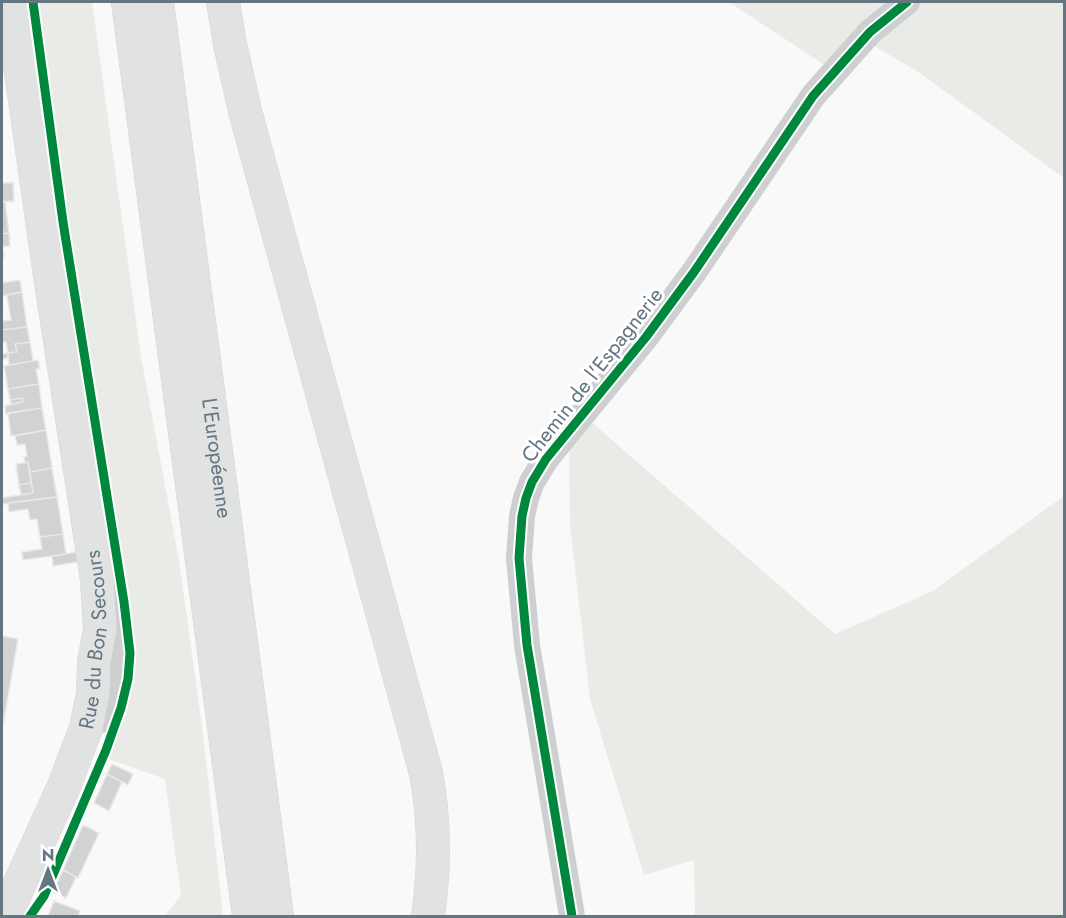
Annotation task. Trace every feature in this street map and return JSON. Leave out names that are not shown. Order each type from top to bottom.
[{"type":"main road","name":"Rue du Bon Secours","points":[[5,916],[81,741],[92,705],[94,662],[107,655],[100,619],[98,587],[22,35],[11,2]]},
{"type":"main road","name":"L'Européenne","points":[[128,2],[249,916]]},
{"type":"main road","name":"L'Européenne","points":[[157,2],[277,916]]},
{"type":"main road","points":[[177,2],[194,183],[208,386]]},
{"type":"main road","points":[[223,2],[245,111],[426,773],[434,833],[428,916]]},
{"type":"street","name":"Rue du Bon Secours","points":[[22,35],[24,2]]},
{"type":"street","name":"Chemin de l'Espagnerie","points":[[572,916],[527,645],[519,558],[522,516],[526,498],[532,482],[546,459],[646,337],[694,272],[813,96],[870,32],[907,2]]},
{"type":"street","name":"Rue du Bon Secours","points":[[19,916],[89,756],[101,723],[107,655]]},
{"type":"shaded area","points":[[36,2],[92,2],[141,357],[179,560],[203,734],[223,916],[165,916],[181,895],[165,779],[106,758],[123,712],[131,676],[132,648],[128,599],[66,222]]},
{"type":"shaded area","points":[[729,2],[1064,2],[1064,178],[920,73],[863,39],[832,70]]},
{"type":"shaded area","points":[[589,420],[835,634],[933,591],[1064,496],[1064,916],[695,916],[694,860],[644,875],[590,699],[570,524],[569,443]]},
{"type":"building","points":[[2,183],[13,183],[14,201],[2,202]]},
{"type":"building","points":[[5,201],[9,233],[2,234],[2,202]]},
{"type":"building","points":[[9,233],[10,246],[2,247],[2,234]]},
{"type":"building","points":[[20,280],[22,292],[2,296],[2,283]]},
{"type":"building","points":[[22,292],[27,327],[2,330],[2,321],[11,320],[7,295]]},
{"type":"building","points":[[27,327],[30,342],[15,344],[17,352],[8,353],[6,342],[2,342],[2,330]]},
{"type":"building","points":[[30,342],[33,361],[9,365],[8,353],[17,352],[15,344]]},
{"type":"building","points":[[8,353],[8,358],[2,359],[2,354]]},
{"type":"building","points":[[38,360],[40,369],[36,369],[39,384],[8,389],[4,366]]},
{"type":"building","points":[[39,384],[42,408],[6,414],[5,406],[23,402],[22,398],[10,400],[8,389]]},
{"type":"building","points":[[22,398],[23,402],[11,404],[10,400]]},
{"type":"building","points":[[42,408],[46,430],[11,436],[8,413]]},
{"type":"building","points":[[46,430],[52,468],[30,472],[28,462],[25,463],[24,457],[27,456],[25,444],[17,445],[15,436]]},
{"type":"building","points":[[28,462],[31,483],[19,485],[16,464]]},
{"type":"building","points":[[52,468],[57,497],[2,504],[2,498],[33,493],[30,472]]},
{"type":"building","points":[[31,483],[33,493],[21,495],[19,485]]},
{"type":"building","points":[[57,497],[63,534],[40,537],[37,519],[30,520],[28,509],[9,512],[8,503]]},
{"type":"building","points":[[63,534],[66,554],[23,560],[22,552],[42,549],[40,537]]},
{"type":"building","points":[[76,552],[78,562],[53,566],[52,556]]},
{"type":"building","points":[[2,636],[18,639],[2,731]]},
{"type":"building","points":[[112,764],[133,774],[128,785],[107,774]]},
{"type":"building","points":[[107,774],[122,782],[109,811],[94,803]]},
{"type":"building","points":[[83,825],[99,833],[78,878],[63,870]]},
{"type":"building","points":[[63,870],[76,877],[66,898],[53,892]]},
{"type":"building","points":[[54,901],[80,911],[78,916],[48,916]]},
{"type":"cycle path","points":[[30,916],[44,896],[106,750],[121,708],[128,679],[130,653],[124,602],[63,222],[33,2]]},
{"type":"cycle path","points":[[572,916],[527,645],[519,558],[522,516],[526,498],[532,482],[546,459],[646,337],[694,272],[813,96],[870,32],[907,2]]}]
